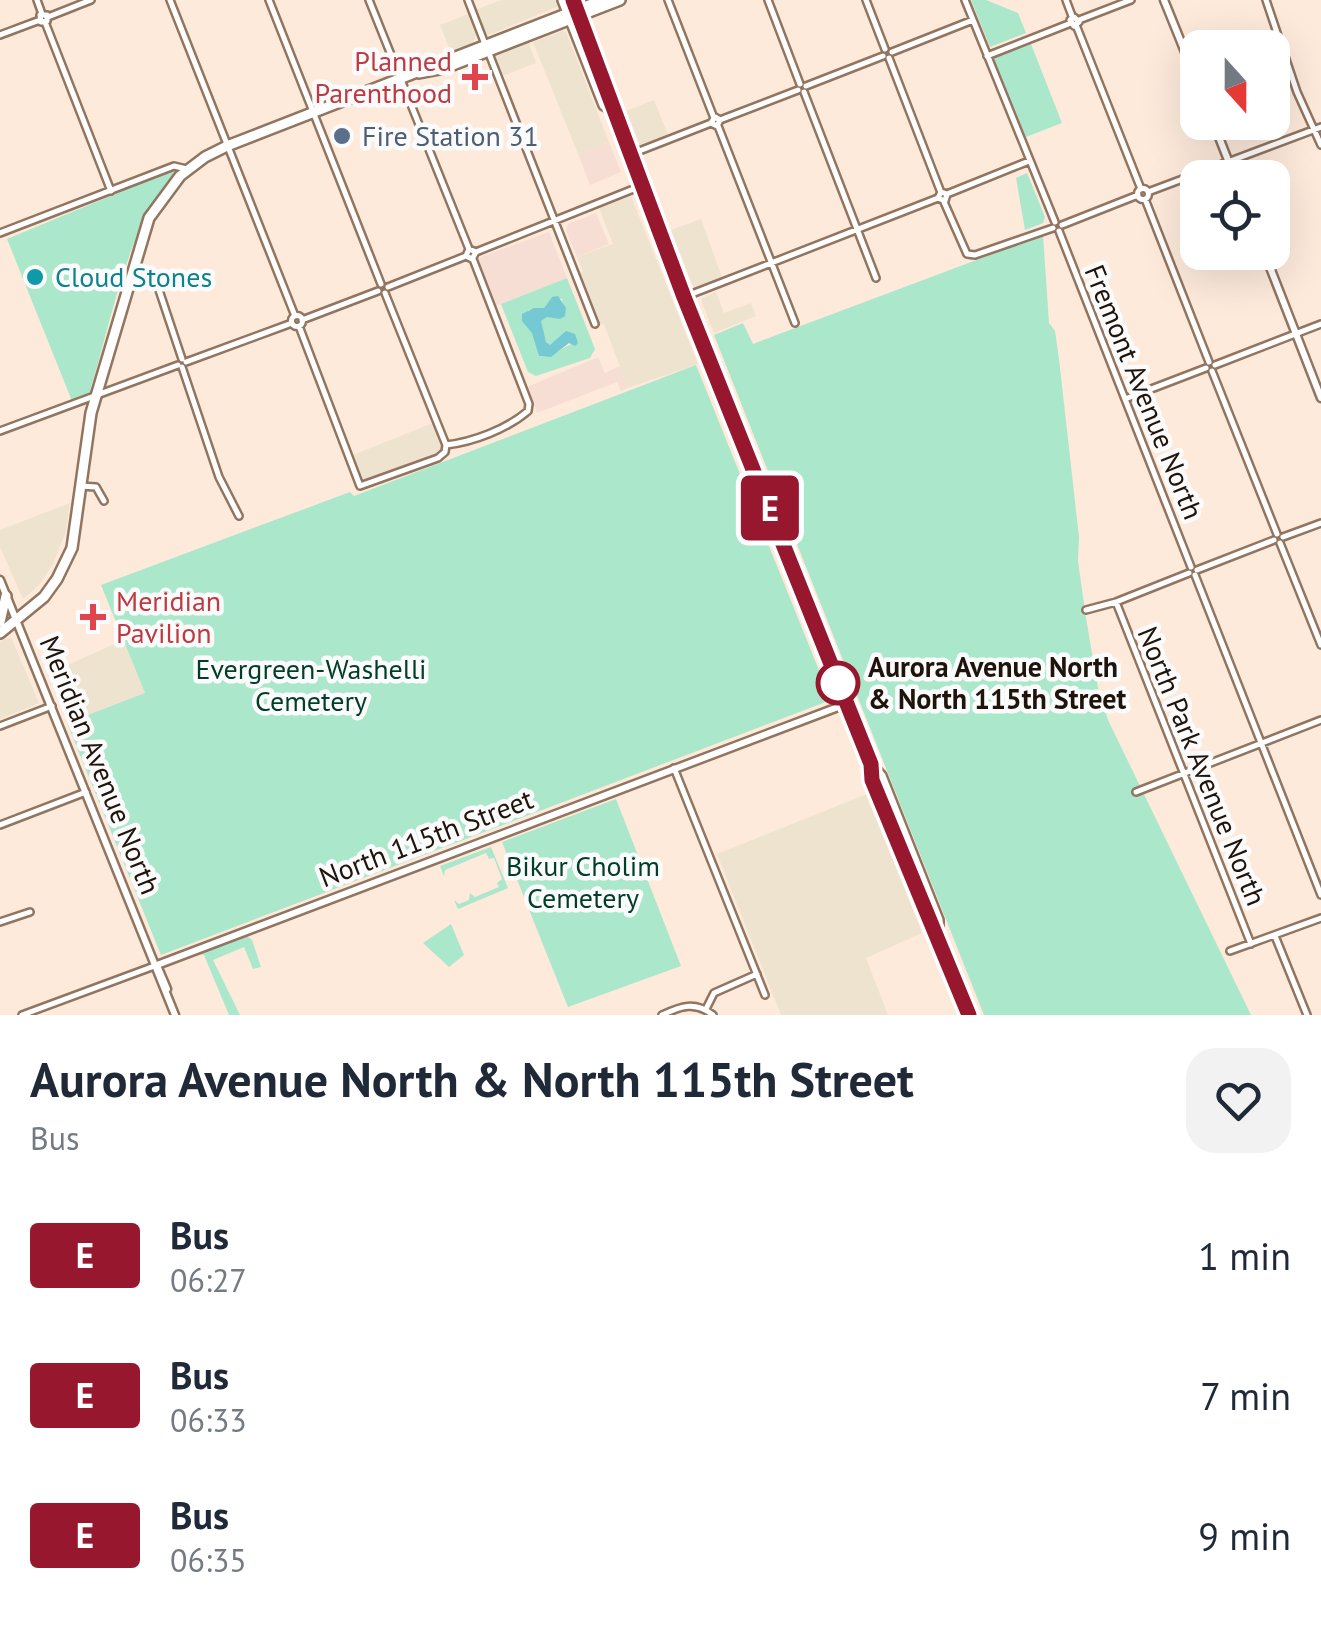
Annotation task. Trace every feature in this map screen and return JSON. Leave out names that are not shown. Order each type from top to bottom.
[{"type":"main road","points":[[563,0],[573,12],[604,105],[611,109],[871,764],[878,797],[969,1015]]},
{"type":"main road","points":[[6,596],[0,627],[18,621],[46,594],[67,561],[74,539],[95,396],[145,228],[166,192],[188,169],[227,146],[418,73],[427,74],[602,0]]},
{"type":"main road","points":[[573,12],[620,0]]},
{"type":"street","points":[[37,0],[111,190]]},
{"type":"street","points":[[0,36],[92,0]]},
{"type":"street","points":[[170,0],[360,486],[438,458],[445,452],[446,444],[269,0]]},
{"type":"street","points":[[369,0],[529,404],[524,416],[467,443],[446,444]]},
{"type":"street","points":[[468,0],[595,324]]},
{"type":"street","points":[[668,0],[795,324]]},
{"type":"street","points":[[768,0],[876,278]]},
{"type":"street","points":[[866,0],[967,254],[975,255],[1057,227],[1180,180]]},
{"type":"street","name":"Fremont Avenue North","points":[[966,0],[1321,896]]},
{"type":"street","points":[[1066,0],[1321,645]]},
{"type":"street","points":[[987,56],[1131,0]]},
{"type":"street","points":[[1164,0],[1180,40]]},
{"type":"street","points":[[1266,0],[1297,92],[1318,128],[1321,145]]},
{"type":"street","points":[[629,155],[974,20]]},
{"type":"street","points":[[1234,160],[1318,128]]},
{"type":"street","points":[[684,297],[1030,161]]},
{"type":"street","points":[[0,233],[174,166],[188,169]]},
{"type":"street","points":[[0,431],[383,289],[641,186]]},
{"type":"street","points":[[1271,270],[1321,398]]},
{"type":"street","points":[[158,287],[219,477],[240,516]]},
{"type":"street","points":[[1124,399],[1321,324]]},
{"type":"street","points":[[80,486],[96,487],[104,501]]},
{"type":"street","points":[[1086,610],[1321,523]]},
{"type":"street","name":"Meridian Avenue North","points":[[0,580],[175,1015]]},
{"type":"street","name":"North Park Avenue North","points":[[1116,602],[1252,944]]},
{"type":"street","name":"North 115th Street","points":[[22,1015],[846,704]]},
{"type":"street","points":[[0,726],[52,706]]},
{"type":"street","points":[[1136,792],[1321,720]]},
{"type":"street","points":[[674,768],[765,995]]},
{"type":"street","points":[[0,825],[86,792]]},
{"type":"street","points":[[0,922],[30,912]]},
{"type":"street","points":[[1230,951],[1321,918]]},
{"type":"street","name":"North Park Avenue North","points":[[1275,936],[1307,1015]]},
{"type":"street","points":[[706,1010],[714,993],[758,974]]},
{"type":"street","points":[[662,1015],[684,1005],[714,1015]]},
{"type":"shaded area","points":[[502,0],[573,0],[489,35],[480,33],[472,11]]},
{"type":"shaded area","points":[[468,14],[476,36],[473,43],[451,52],[440,25]]},
{"type":"shaded area","points":[[563,31],[609,142],[578,154],[533,42]]},
{"type":"shaded area","points":[[528,41],[536,63],[500,77],[494,62],[496,53]]},
{"type":"shaded area","points":[[654,100],[668,135],[640,145],[626,111]]},
{"type":"shaded area","points":[[609,142],[621,172],[590,185],[578,154]]},
{"type":"shaded area","points":[[631,196],[698,364],[628,388],[604,324],[599,325],[579,273],[583,271],[577,257],[613,244],[599,208]]},
{"type":"shaded area","points":[[596,213],[609,244],[577,257],[566,230],[568,224]]},
{"type":"shaded area","points":[[701,219],[723,280],[695,291],[671,230]]},
{"type":"shaded area","points":[[549,232],[567,278],[493,307],[475,259]]},
{"type":"shaded area","points":[[716,292],[724,313],[751,303],[756,316],[714,333],[702,298]]},
{"type":"shaded area","points":[[598,357],[605,373],[620,366],[628,388],[621,391],[617,382],[537,413],[527,387]]},
{"type":"shaded area","points":[[433,423],[443,446],[439,455],[363,480],[353,455]]},
{"type":"shaded area","points":[[70,503],[66,531],[53,564],[40,584],[23,599],[0,547],[0,530]]},
{"type":"shaded area","points":[[11,637],[39,703],[0,719],[0,641]]},
{"type":"shaded area","points":[[123,640],[145,693],[67,723],[50,673]]},
{"type":"shaded area","points":[[867,794],[922,933],[866,958],[888,1015],[781,1015],[717,854]]},
{"type":"green space","points":[[971,0],[986,0],[1018,13],[1026,33],[990,47]]},
{"type":"green space","points":[[1031,44],[1062,123],[1026,137],[993,58]]},
{"type":"green space","points":[[176,172],[159,193],[133,246],[89,394],[72,401],[7,239]]},
{"type":"green space","points":[[1027,173],[1045,217],[1043,223],[1025,230],[1016,178]]},
{"type":"green space","points":[[1043,235],[1049,323],[1055,331],[1059,359],[1079,537],[1078,561],[1098,688],[1108,720],[1251,1015],[984,1015],[714,335],[743,323],[753,344]]},
{"type":"green space","points":[[567,278],[595,349],[590,358],[536,376],[528,372],[501,304]],"holes":[[[552,297],[562,299],[565,315],[540,321],[546,342],[578,343],[550,356],[539,356],[528,310],[544,308]]]},
{"type":"green space","name":"Evergreen-Washelli Cemetery","points":[[696,365],[831,700],[161,955],[67,723],[145,693],[101,585],[350,492],[354,496]]},
{"type":"green space","name":"Bikur Cholim Cemetery","points":[[616,799],[681,966],[568,1007],[502,842]]},
{"type":"green space","points":[[491,847],[508,888],[458,909],[454,900],[459,904],[469,900],[470,893],[475,897],[499,887],[497,883],[502,879],[494,858],[489,859],[486,853],[445,870],[444,876],[440,866]]},
{"type":"green space","points":[[451,924],[464,955],[449,967],[423,943]]},
{"type":"green space","points":[[247,936],[261,967],[253,969],[244,947],[213,960],[240,1015],[229,1015],[204,955],[200,954]]},
{"type":"water","points":[[558,296],[566,308],[565,316],[541,321],[546,342],[550,345],[566,331],[575,334],[578,343],[569,343],[551,357],[539,356],[522,314],[544,308],[552,297]]},
{"type":"bus line","name":"E","points":[[573,0],[684,297],[871,764],[872,780],[969,1015]]},
{"type":"place","name":"Planned Parenthood","points":[[475,77]]},
{"type":"place","name":"Fire Station 31","points":[[342,136]]},
{"type":"place","name":"Cloud Stones","points":[[35,277]]},
{"type":"place","name":"Meridian Pavilion","points":[[93,617]]},
{"type":"place","name":"Aurora Avenue North & North 115th Street","points":[[838,683]]}]
